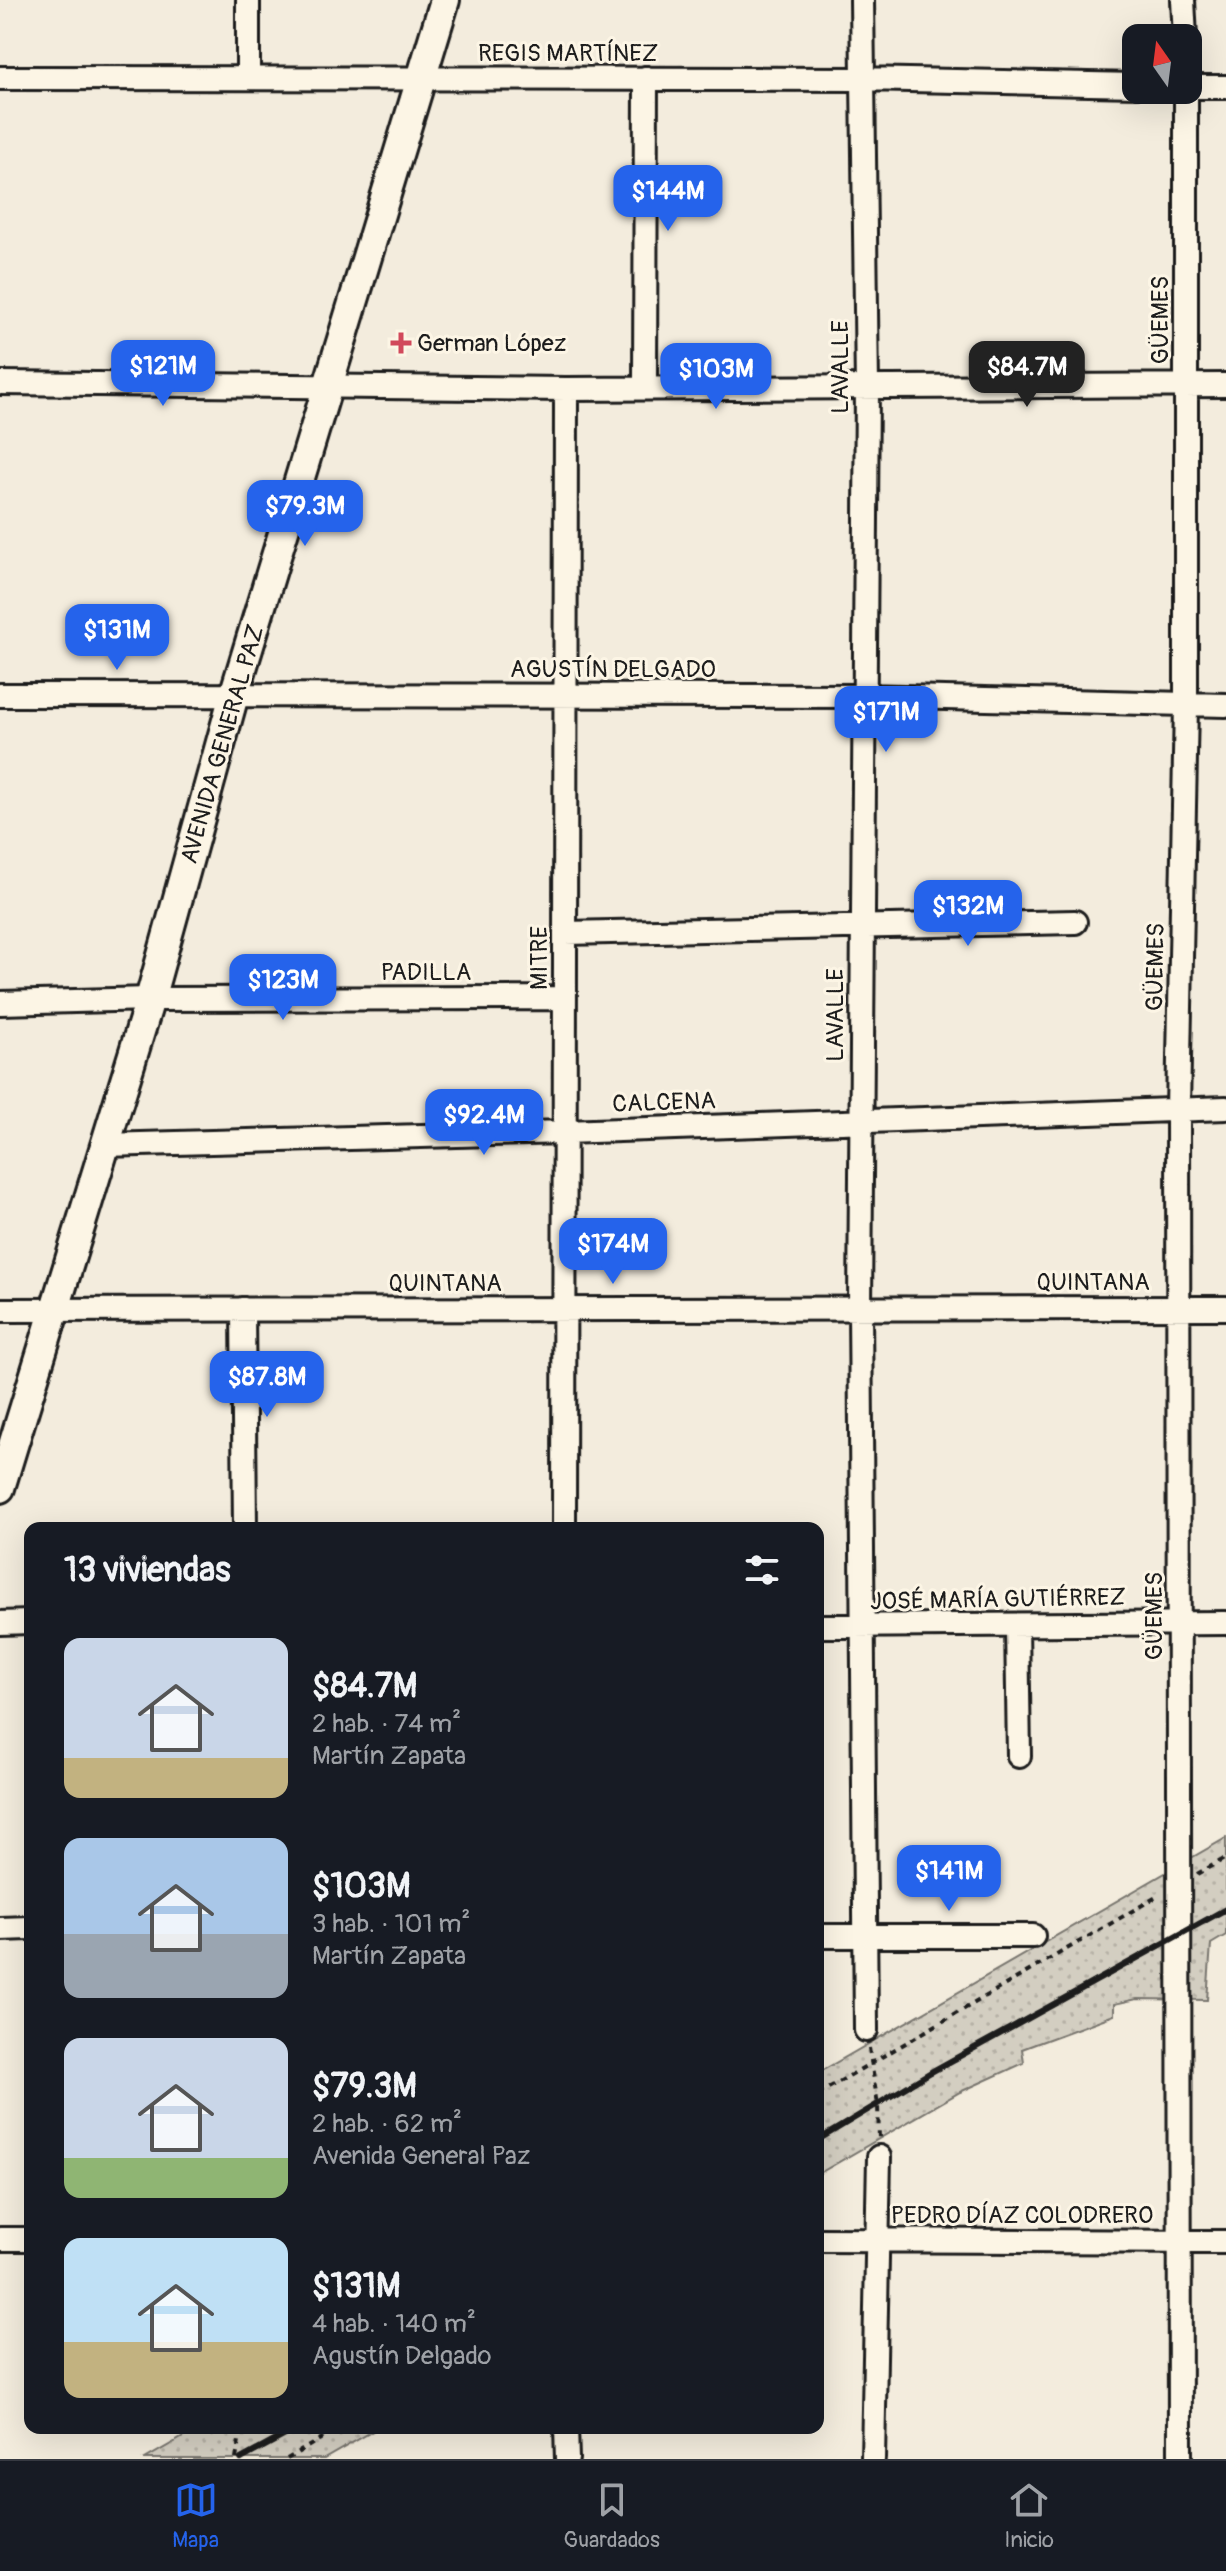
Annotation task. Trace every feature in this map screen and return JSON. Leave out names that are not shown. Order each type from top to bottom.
[{"type":"main road","name":"AVENIDA GENERAL PAZ","points":[[0,1488],[150,999],[234,695],[445,0]]},
{"type":"street","points":[[248,0],[248,78]]},
{"type":"street","name":"LAVALLE","points":[[862,0],[867,387],[861,928],[860,1626],[866,2030]]},
{"type":"street","points":[[1183,0],[1184,24]]},
{"type":"street","name":"REGIS MARTÍNEZ","points":[[0,78],[862,79],[1122,85]]},
{"type":"street","points":[[645,388],[646,78]]},
{"type":"street","points":[[1202,88],[1226,87]]},
{"type":"street","name":"GÜEMES","points":[[1180,2459],[1178,1109],[1186,705],[1187,104]]},
{"type":"street","points":[[0,383],[566,389],[1226,385]]},
{"type":"street","name":"MITRE","points":[[564,1522],[566,389]]},
{"type":"street","name":"AGUSTÍN DELGADO","points":[[0,695],[863,696],[1226,705]]},
{"type":"street","points":[[565,933],[1075,922]]},
{"type":"street","name":"PADILLA","points":[[0,1003],[150,999],[565,998]]},
{"type":"street","name":"CALCENA","points":[[105,1145],[1226,1108]]},
{"type":"street","name":"QUINTANA","points":[[0,1310],[1226,1308]]},
{"type":"street","points":[[243,1309],[245,1522]]},
{"type":"street","points":[[0,1623],[24,1622]]},
{"type":"street","name":"JOSÉ MARÍA GUTIÉRREZ","points":[[824,1626],[1226,1623]]},
{"type":"street","points":[[1017,1625],[1019,1756]]},
{"type":"street","points":[[0,1929],[24,1928]]},
{"type":"street","points":[[824,1936],[1033,1936]]},
{"type":"street","points":[[873,2459],[880,2240],[879,2157]]},
{"type":"street","points":[[0,2239],[24,2239]]},
{"type":"street","name":"PEDRO DÍAZ COLODRERO","points":[[824,2240],[1226,2242]]},
{"type":"street","points":[[566,2434],[567,2459]]},
{"type":"path","points":[[824,2090],[1226,1858]]},
{"type":"path","points":[[866,2030],[878,2105],[879,2157]]},
{"type":"path","points":[[236,2459],[240,2434]]},
{"type":"path","points":[[287,2459],[329,2434]]},
{"type":"shaded area","points":[[1226,1838],[1226,1935],[1211,1944],[1207,2000],[1137,1999],[1114,2004],[1114,2015],[1022,2049],[1024,2063],[960,2092],[824,2171],[824,2070]]},
{"type":"shaded area","points":[[189,2434],[368,2434],[324,2459],[145,2459]]},
{"type":"railway","points":[[824,2136],[931,2072],[1226,1909]]},
{"type":"railway","points":[[241,2459],[287,2434]]},
{"type":"place","name":"German López","points":[[401,343]]}]
